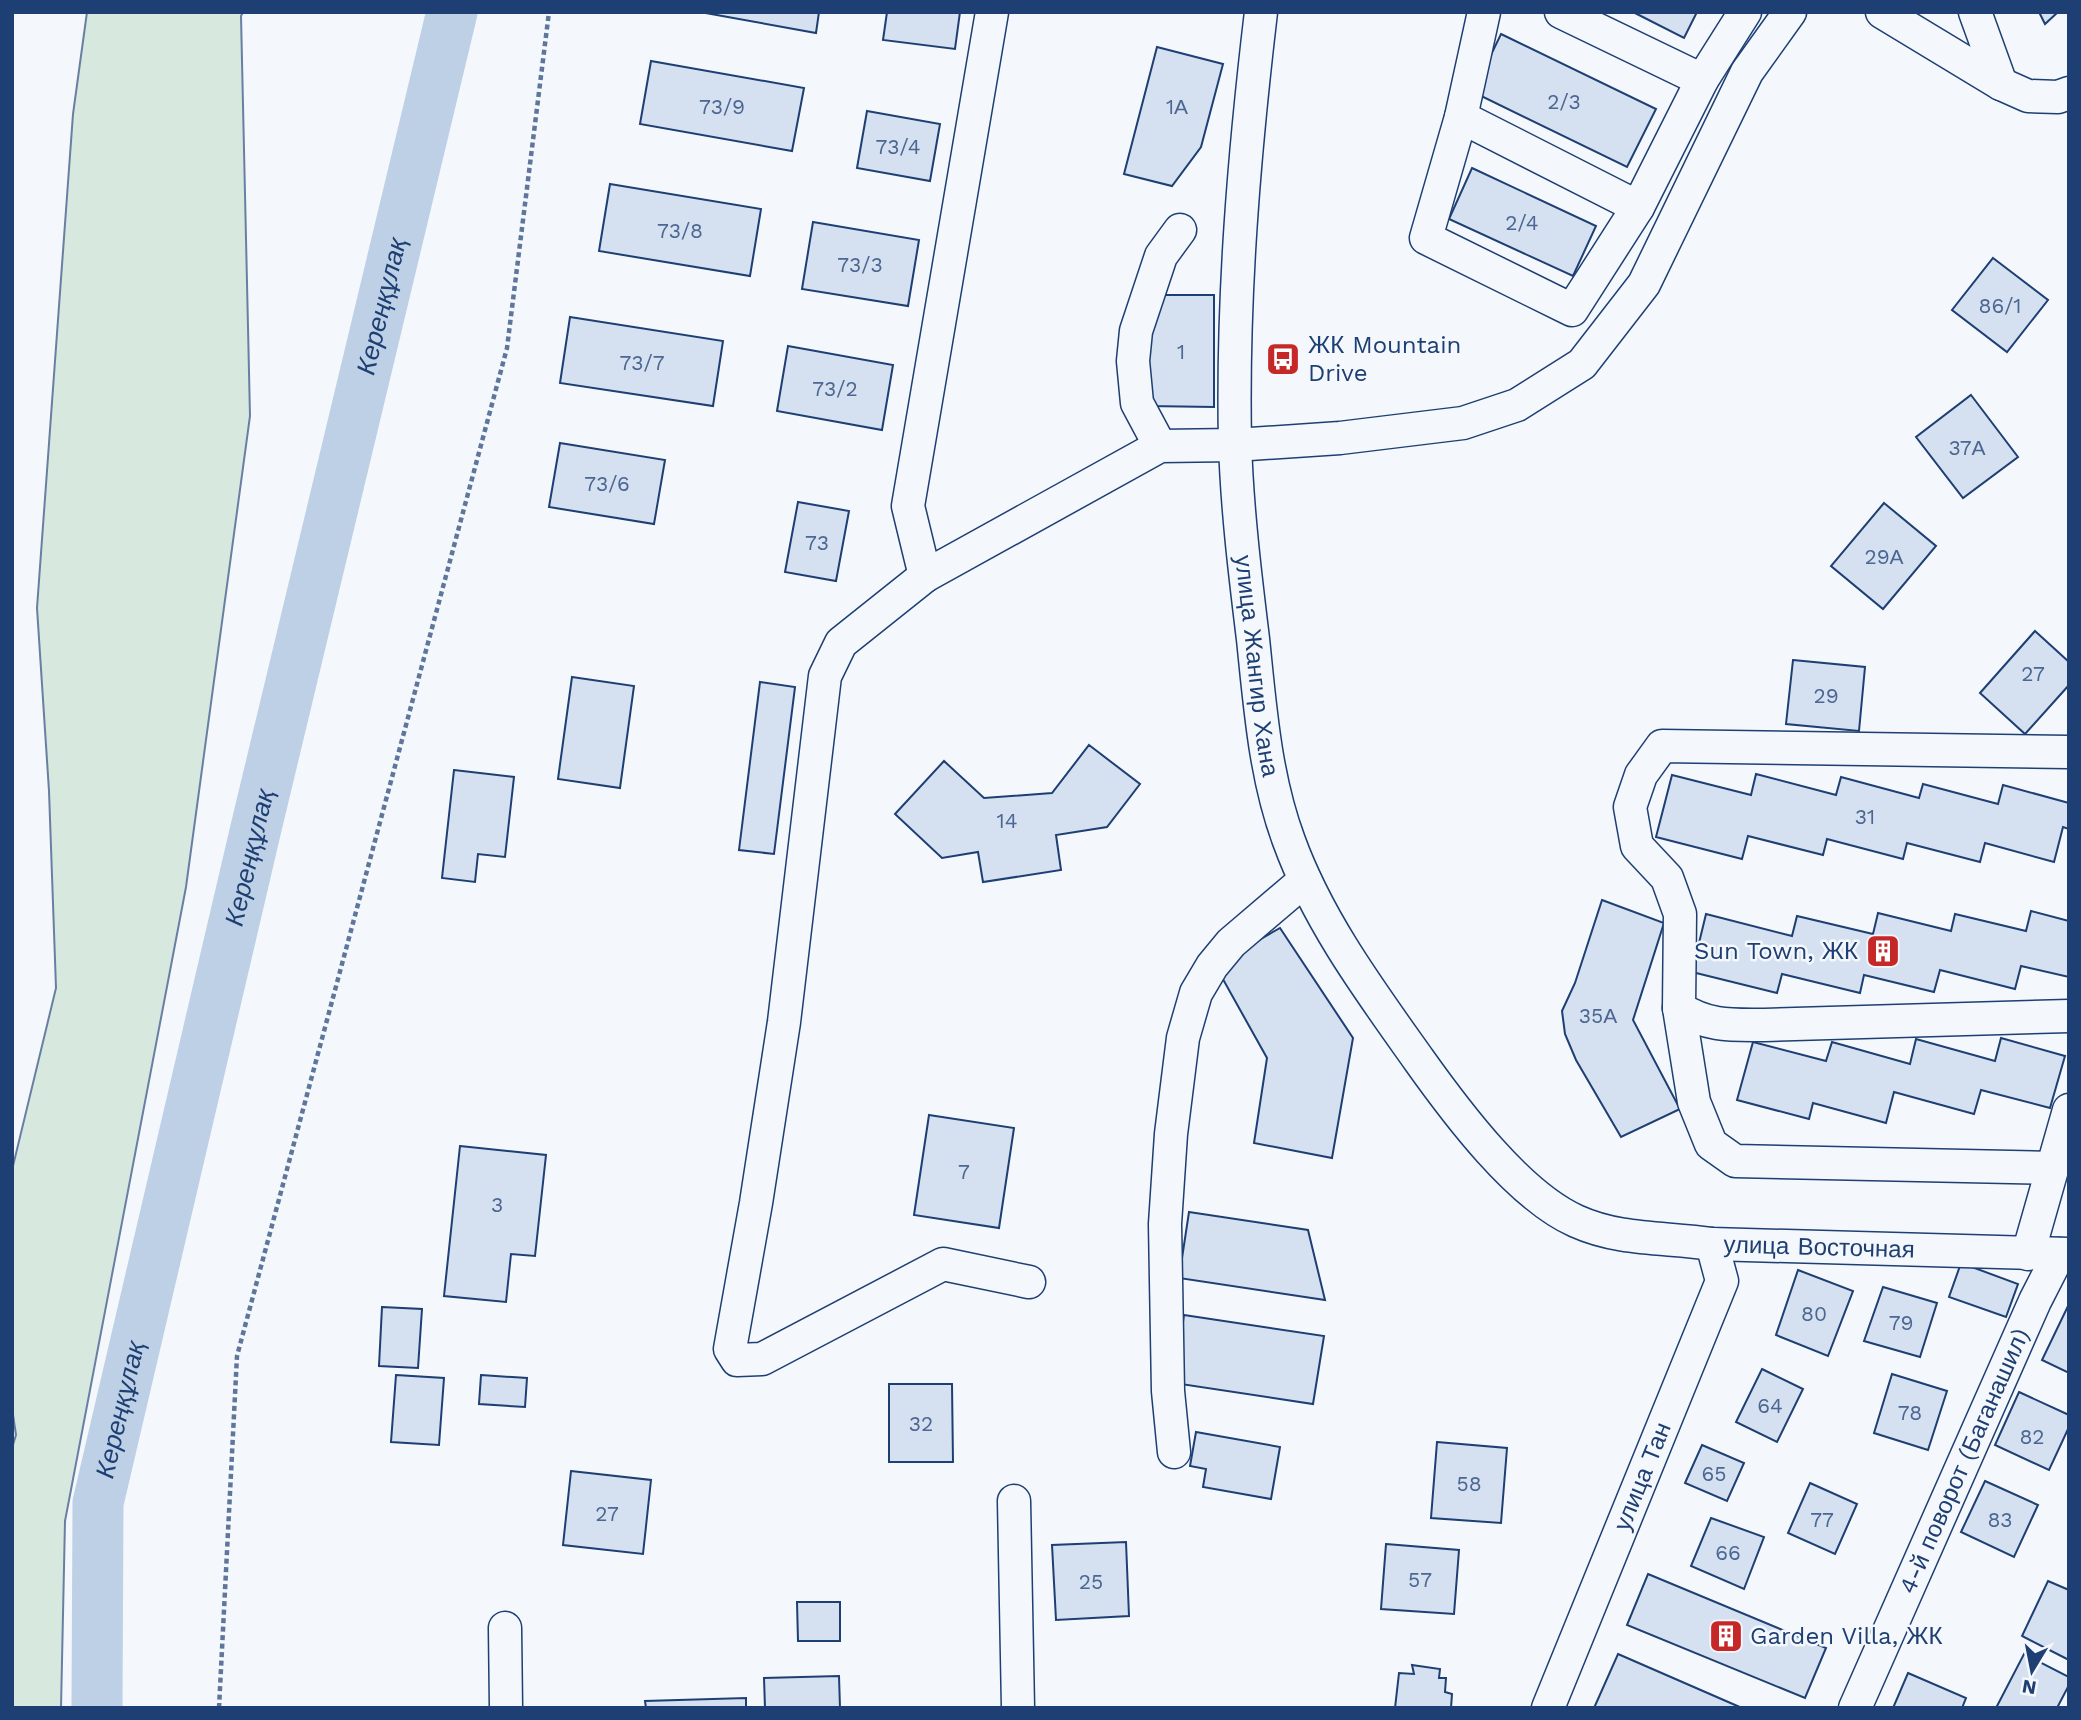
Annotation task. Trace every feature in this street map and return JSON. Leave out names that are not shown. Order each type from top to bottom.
[{"type":"street","points":[[925,576],[908,506],[992,12]]},
{"type":"street","name":"улица Жангир Хана","points":[[1261,12],[1240,224],[1235,445],[1246,581],[1262,719],[1287,837],[1327,925],[1446,1098],[1496,1158],[1539,1197],[1572,1220]]},
{"type":"street","points":[[1484,12],[1461,117],[1426,238],[1572,310],[1638,207],[1702,80],[1745,12]]},
{"type":"street","points":[[1561,12],[1702,80]]},
{"type":"street","points":[[1029,1282],[943,1264],[762,1359],[737,1360],[730,1349],[784,1022],[825,677],[841,643],[925,576],[1160,446],[1235,445],[1340,438],[1463,423],[1517,405],[1582,364],[1644,284],[1747,72],[1790,12]]},
{"type":"street","points":[[1882,12],[2001,84],[2028,96],[2058,97],[2069,93]]},
{"type":"street","points":[[1975,12],[2001,84]]},
{"type":"street","points":[[1461,117],[1638,207]]},
{"type":"street","points":[[1160,446],[1137,403],[1133,361],[1136,331],[1161,256],[1180,230]]},
{"type":"street","points":[[2052,1168],[1735,1161],[1711,1144],[1694,1102],[1679,1008],[1680,914],[1667,878],[1637,846],[1630,807],[1641,775],[1662,746],[2069,752]]},
{"type":"street","points":[[1174,1452],[1168,1391],[1165,1224],[1171,1134],[1183,1038],[1196,993],[1212,966],[1231,943],[1305,880]]},
{"type":"street","points":[[1679,1008],[1698,1020],[1719,1025],[2069,1016]]},
{"type":"street","points":[[2028,1254],[2069,1110]]},
{"type":"street","name":"улица Восточная","points":[[1572,1220],[1604,1232],[1712,1244],[2064,1254]]},
{"type":"street","name":"улица Тан","points":[[1548,1708],[1722,1281],[1712,1244]]},
{"type":"street","name":"4-й поворот (Баганашил)","points":[[1855,1708],[2029,1314],[2064,1254]]},
{"type":"street","points":[[1014,1501],[1017,1708]]},
{"type":"street","points":[[505,1628],[506,1708]]},
{"type":"path","points":[[219,1708],[237,1356],[507,348],[549,12]]},
{"type":"shaded area","points":[[87,12],[243,12],[250,416],[186,887],[65,1521],[61,1708],[12,1708],[12,1448],[16,1435],[12,1408],[12,1170],[56,988],[49,791],[37,608],[73,114]]},
{"type":"building","points":[[700,12],[819,12],[816,33]]},
{"type":"building","points":[[887,12],[960,12],[955,49],[883,40]]},
{"type":"building","points":[[1633,12],[1697,12],[1684,38]]},
{"type":"building","points":[[2039,12],[2058,12],[2045,24]]},
{"type":"building","points":[[1501,34],[1656,109],[1627,167],[1473,92]]},
{"type":"building","points":[[1157,47],[1223,64],[1201,147],[1172,186],[1124,174]]},
{"type":"building","points":[[651,61],[804,88],[792,151],[640,124]]},
{"type":"building","points":[[867,111],[940,124],[930,181],[857,168]]},
{"type":"building","points":[[1472,168],[1596,226],[1573,276],[1449,219]]},
{"type":"building","points":[[610,184],[761,209],[750,276],[599,251]]},
{"type":"building","points":[[813,222],[919,240],[908,306],[802,289]]},
{"type":"building","points":[[1993,258],[2048,300],[2007,352],[1952,310]]},
{"type":"building","points":[[1148,295],[1214,295],[1214,407],[1148,406]]},
{"type":"building","points":[[570,317],[723,341],[713,406],[560,383]]},
{"type":"building","points":[[788,346],[893,365],[882,430],[777,411]]},
{"type":"building","points":[[1971,395],[2018,457],[1963,498],[1916,437]]},
{"type":"building","points":[[560,443],[665,460],[654,524],[549,507]]},
{"type":"building","points":[[798,502],[849,511],[836,581],[785,572]]},
{"type":"building","points":[[1884,503],[1936,546],[1883,609],[1831,566]]},
{"type":"building","points":[[2035,631],[2069,662],[2069,685],[2025,734],[1980,693]]},
{"type":"building","points":[[1793,660],[1865,667],[1859,731],[1786,724]]},
{"type":"building","points":[[572,677],[634,686],[620,788],[558,779]]},
{"type":"building","points":[[760,682],[795,687],[774,854],[739,850]]},
{"type":"building","points":[[1089,745],[1140,784],[1107,827],[1056,835],[1061,870],[983,882],[978,852],[942,858],[895,814],[944,761],[984,798],[1052,793]]},
{"type":"building","points":[[454,770],[514,777],[505,857],[478,854],[475,882],[442,878]]},
{"type":"building","points":[[1756,774],[1836,795],[1841,777],[1919,798],[1923,784],[1998,804],[2003,785],[2069,803],[2069,829],[2063,827],[2054,862],[1985,843],[1980,862],[1907,843],[1903,859],[1827,839],[1823,855],[1748,836],[1742,859],[1656,837],[1672,775],[1751,795]]},
{"type":"building","points":[[1602,900],[1664,923],[1633,1020],[1680,1109],[1621,1137],[1576,1060],[1565,1034],[1562,1011],[1575,983]]},
{"type":"building","name":"Sun Town, ЖК","points":[[2031,911],[2069,921],[2069,977],[2021,966],[2015,989],[1940,970],[1934,992],[1864,975],[1860,993],[1782,974],[1777,993],[1692,972],[1706,914],[1792,936],[1797,916],[1873,934],[1878,913],[1951,931],[1955,914],[2026,931]]},
{"type":"building","points":[[1280,928],[1353,1038],[1332,1158],[1254,1143],[1267,1058],[1215,965]]},
{"type":"building","points":[[2001,1038],[2065,1056],[2050,1108],[1981,1090],[1974,1114],[1894,1092],[1886,1123],[1813,1103],[1809,1119],[1737,1100],[1753,1042],[1826,1061],[1832,1042],[1910,1064],[1916,1039],[1995,1061]]},
{"type":"building","points":[[929,1115],[1014,1128],[999,1228],[914,1215]]},
{"type":"building","points":[[460,1146],[546,1155],[535,1256],[511,1254],[506,1302],[444,1296]]},
{"type":"building","points":[[1189,1212],[1308,1230],[1325,1300],[1179,1278]]},
{"type":"building","points":[[1961,1263],[2018,1284],[2006,1317],[1949,1297]]},
{"type":"building","points":[[1798,1270],[1853,1291],[1828,1356],[1776,1335]]},
{"type":"building","points":[[1883,1287],[1937,1303],[1920,1357],[1864,1341]]},
{"type":"building","points":[[2069,1306],[2069,1373],[2042,1360]]},
{"type":"building","points":[[382,1307],[422,1309],[418,1368],[379,1366]]},
{"type":"building","points":[[1184,1315],[1324,1336],[1313,1404],[1174,1383]]},
{"type":"building","points":[[1762,1369],[1803,1389],[1777,1442],[1736,1422]]},
{"type":"building","points":[[1892,1374],[1947,1391],[1928,1450],[1874,1433]]},
{"type":"building","points":[[396,1375],[444,1378],[439,1445],[391,1442]]},
{"type":"building","points":[[481,1375],[527,1378],[525,1407],[479,1404]]},
{"type":"building","points":[[889,1384],[952,1384],[953,1462],[889,1462]]},
{"type":"building","points":[[2019,1392],[2069,1415],[2069,1427],[2049,1470],[1995,1445]]},
{"type":"building","points":[[1196,1432],[1280,1447],[1271,1499],[1203,1487],[1206,1469],[1190,1466]]},
{"type":"building","points":[[1437,1442],[1507,1448],[1501,1523],[1431,1518]]},
{"type":"building","points":[[1702,1445],[1744,1463],[1727,1501],[1685,1483]]},
{"type":"building","points":[[571,1471],[651,1480],[643,1554],[563,1545]]},
{"type":"building","points":[[1985,1481],[2038,1505],[2014,1557],[1961,1532]]},
{"type":"building","points":[[1810,1483],[1857,1504],[1835,1554],[1788,1533]]},
{"type":"building","points":[[1711,1518],[1764,1537],[1744,1589],[1691,1566]]},
{"type":"building","points":[[1126,1542],[1129,1616],[1056,1620],[1052,1545]]},
{"type":"building","points":[[1386,1544],[1459,1550],[1454,1614],[1381,1609]]},
{"type":"building","name":"Garden Villa, ЖК","points":[[1648,1574],[1826,1648],[1805,1698],[1627,1625]]},
{"type":"building","points":[[2048,1581],[2069,1590],[2069,1660],[2022,1636]]},
{"type":"building","points":[[797,1602],[840,1602],[840,1641],[798,1641]]},
{"type":"building","points":[[1618,1654],[1742,1708],[1594,1708]]},
{"type":"building","points":[[2024,1654],[2069,1677],[2069,1685],[2057,1708],[1996,1708]]},
{"type":"building","points":[[1412,1665],[1440,1669],[1439,1678],[1446,1678],[1445,1692],[1452,1694],[1451,1708],[1395,1708],[1399,1673],[1414,1674]]},
{"type":"building","points":[[1908,1673],[1966,1698],[1962,1708],[1893,1708]]},
{"type":"building","points":[[839,1676],[840,1708],[765,1708],[764,1678]]},
{"type":"building","points":[[746,1698],[746,1708],[646,1708],[645,1701]]},
{"type":"waterway","name":"Кереңқұлақ","points":[[97,1708],[98,1503],[256,828],[452,12]]},
{"type":"place","name":"ЖК Mountain Drive","points":[[1283,359]]},
{"type":"place","name":"Sun Town, ЖК","points":[[1883,951]]},
{"type":"place","name":"Garden Villa, ЖК","points":[[1726,1636]]}]
